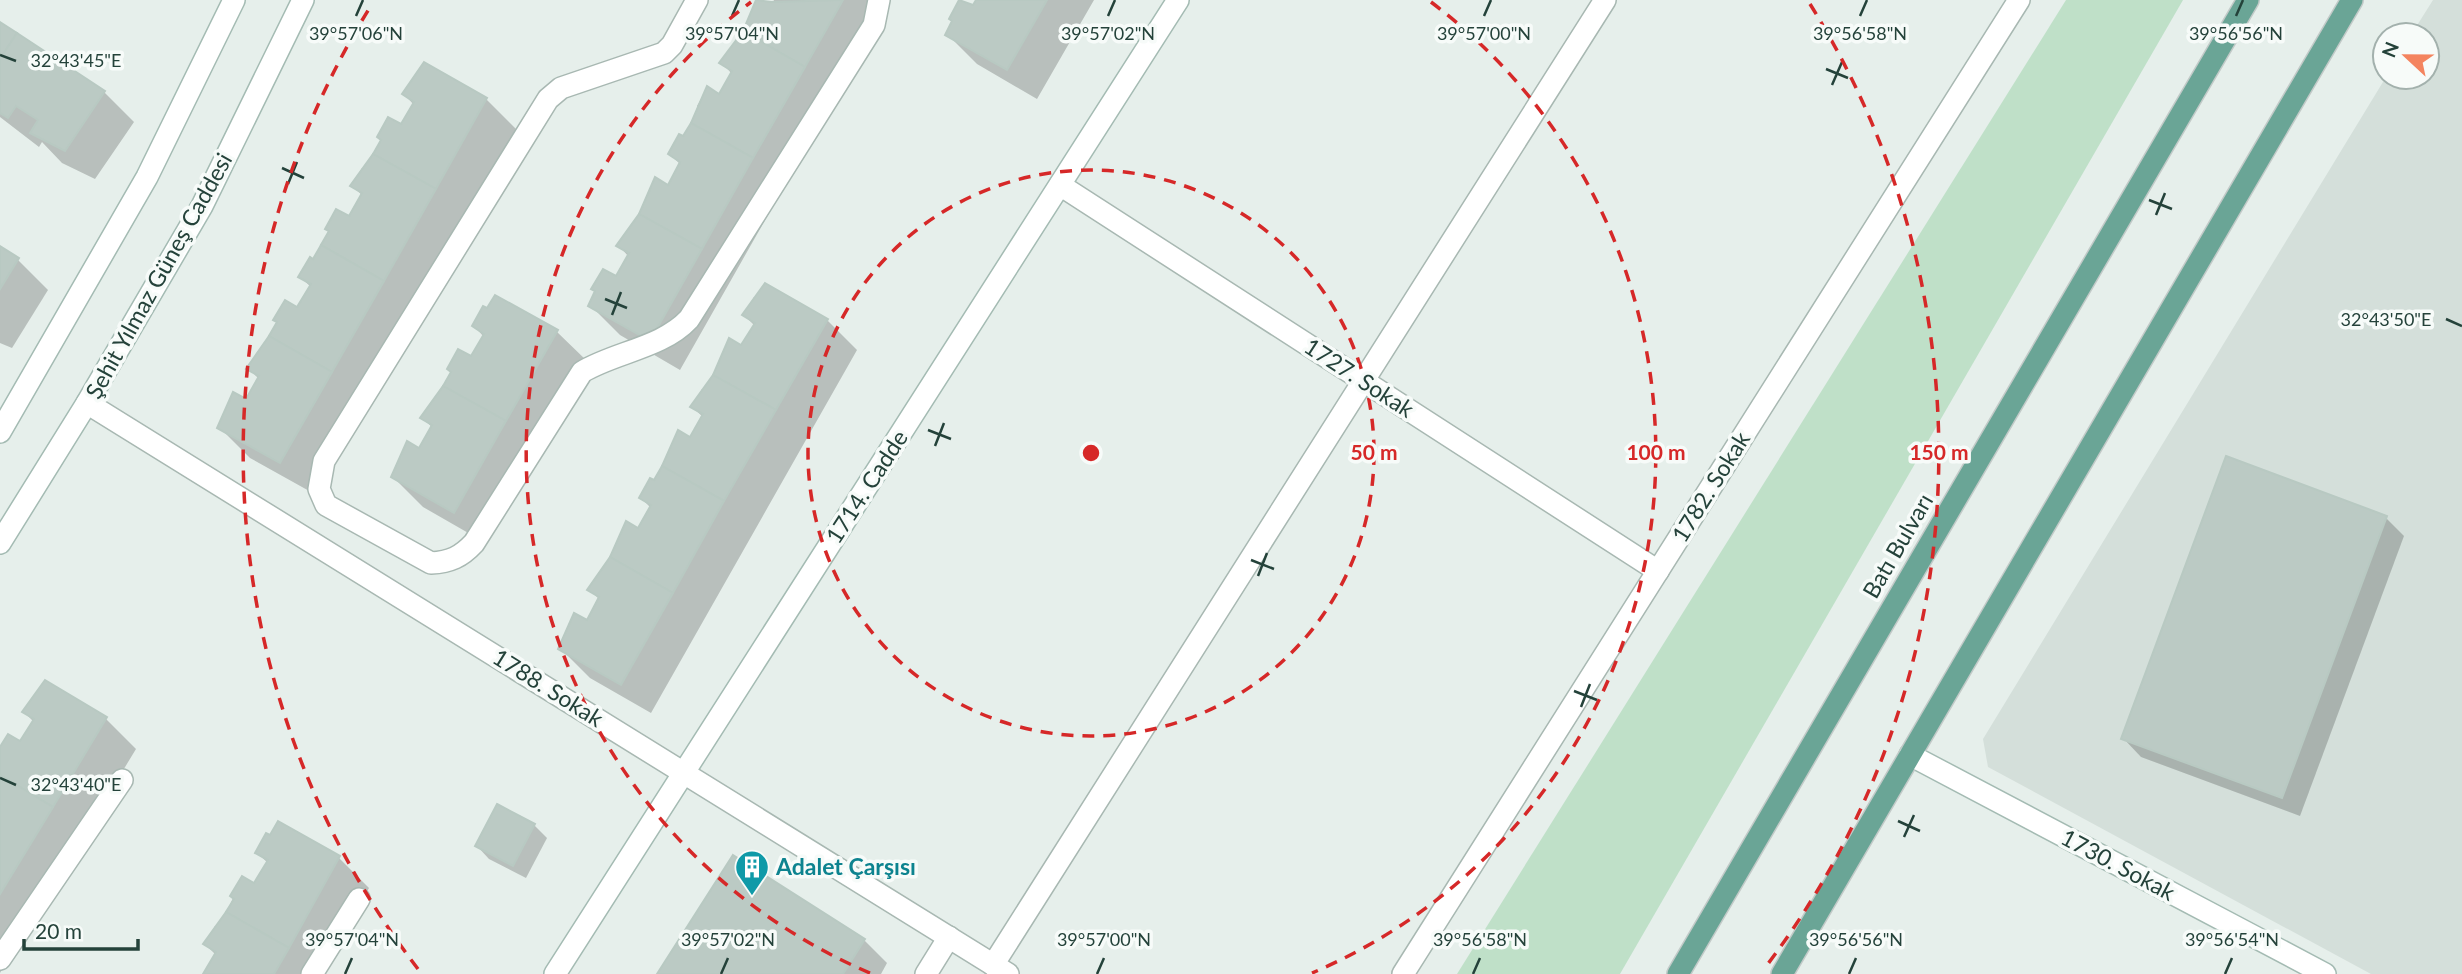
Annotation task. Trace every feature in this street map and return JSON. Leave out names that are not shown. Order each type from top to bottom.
[{"type":"main road","name":"Batı Bulvarı","points":[[1678,974],[2248,0]]},
{"type":"main road","points":[[1782,974],[2352,0]]},
{"type":"street","points":[[0,432],[6,409],[147,177],[234,0]]},
{"type":"street","name":"Şehit Yılmaz Güneş Caddesi","points":[[0,543],[88,403],[202,206],[303,0]]},
{"type":"street","points":[[697,0],[672,45],[664,53],[561,88],[548,99],[324,461],[319,489],[327,505],[431,563],[446,562],[462,556],[474,543],[582,372],[668,335],[689,319],[874,25],[879,0]]},
{"type":"street","name":"1714. Cadde","points":[[555,974],[1178,0]]},
{"type":"street","points":[[1000,969],[1363,381],[1605,0]]},
{"type":"street","name":"1782. Sokak","points":[[1403,974],[2019,0]]},
{"type":"street","name":"1727. Sokak","points":[[1060,185],[1658,571]]},
{"type":"street","name":"1788. Sokak","points":[[88,403],[1000,969]]},
{"type":"street","name":"1730. Sokak","points":[[1910,755],[2325,974]]},
{"type":"street","points":[[0,959],[122,780]]},
{"type":"street","points":[[312,974],[359,900]]},
{"type":"street","points":[[926,974],[949,937]]},
{"type":"shaded area","points":[[2433,0],[2462,0],[2462,974],[2371,974],[1988,767],[1983,739],[2377,91],[2441,91],[2441,21],[2420,21]]},
{"type":"green space","points":[[2066,0],[2183,0],[1620,974],[1457,974]]},
{"type":"building","points":[[756,0],[843,0],[805,67],[743,31]]},
{"type":"building","points":[[959,0],[973,5],[976,0],[1047,0],[1007,70],[945,35],[952,21],[949,19]]},
{"type":"building","points":[[0,22],[17,33],[0,59]]},
{"type":"building","points":[[743,31],[805,67],[753,158],[691,123],[707,86],[719,94],[732,71],[719,63]]},
{"type":"building","points":[[17,33],[105,91],[65,151],[30,133],[38,120],[16,106],[8,118],[0,113],[0,59]]},
{"type":"building","points":[[424,62],[487,98],[436,189],[373,154],[381,140],[377,137],[388,117],[401,124],[414,102],[402,94]]},
{"type":"building","points":[[691,123],[753,158],[702,249],[639,214],[655,177],[668,185],[680,162],[668,154],[679,134],[683,136]]},
{"type":"building","points":[[373,154],[436,189],[384,281],[321,245],[329,231],[325,229],[336,209],[349,216],[362,193],[350,186]]},
{"type":"building","points":[[639,214],[702,249],[650,341],[588,306],[595,291],[591,289],[603,269],[616,276],[629,253],[616,246]]},
{"type":"building","points":[[321,245],[384,281],[332,372],[269,336],[277,322],[273,320],[285,300],[297,307],[311,284],[298,277]]},
{"type":"building","points":[[0,246],[19,258],[0,289]]},
{"type":"building","points":[[765,283],[828,319],[776,410],[713,375],[729,338],[741,345],[755,323],[742,315]]},
{"type":"building","points":[[495,295],[558,330],[506,421],[443,386],[451,372],[447,369],[458,349],[471,356],[484,334],[472,326],[483,306],[487,308]]},
{"type":"building","points":[[269,336],[332,372],[280,463],[217,428],[233,392],[246,399],[259,376],[246,369]]},
{"type":"building","points":[[713,375],[776,410],[724,501],[662,466],[678,430],[690,437],[703,414],[690,407]]},
{"type":"building","points":[[443,386],[506,421],[454,513],[391,477],[407,441],[419,448],[432,425],[420,418]]},
{"type":"building","points":[[2226,456],[2387,516],[2282,798],[2121,739]]},
{"type":"building","points":[[662,466],[724,501],[673,593],[610,557],[626,521],[638,528],[651,505],[639,498],[650,478],[654,480]]},
{"type":"building","points":[[610,557],[673,593],[621,685],[558,649],[574,613],[587,620],[599,597],[587,590]]},
{"type":"building","points":[[45,680],[107,717],[53,807],[0,775],[0,747],[8,734],[20,741],[34,719],[22,712]]},
{"type":"building","points":[[0,775],[53,807],[0,894]]},
{"type":"building","points":[[497,804],[535,824],[513,866],[475,846]]},
{"type":"building","points":[[278,821],[340,856],[289,948],[226,912],[234,899],[230,896],[242,876],[254,883],[268,860],[255,853],[266,833],[270,835]]},
{"type":"building","name":"Adalet Çarşısı","points":[[733,855],[865,939],[843,974],[657,974]]},
{"type":"building","points":[[226,912],[289,948],[274,974],[203,974],[216,952],[203,944]]},
{"type":"place","name":"Adalet Çarşısı","points":[[752,897]]}]
